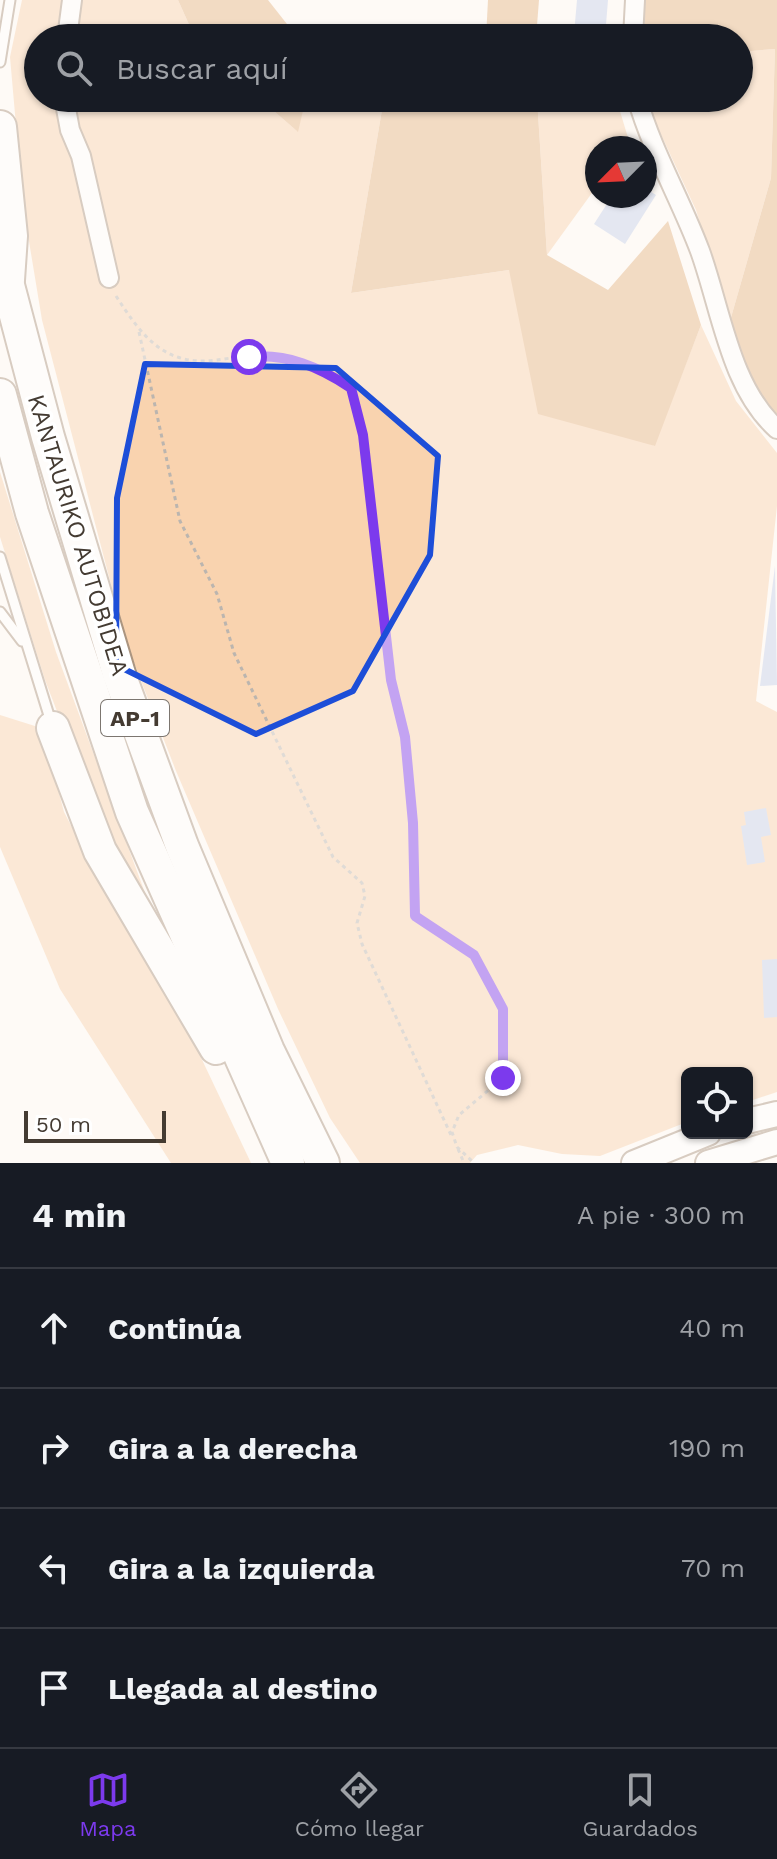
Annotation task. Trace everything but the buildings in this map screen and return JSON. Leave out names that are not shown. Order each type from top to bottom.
[{"type":"highway","points":[[0,127],[11,236],[8,291]]},
{"type":"highway","name":"KANTAURIKO AUTOBIDEA","points":[[0,255],[52,451],[124,688],[182,846],[231,963],[268,1051],[323,1163]]},
{"type":"highway","name":"KANTAURIKO AUTOBIDEA","points":[[0,395],[32,513],[132,812],[288,1163]]},
{"type":"highway","points":[[53,728],[100,851],[209,1033],[275,1163]]},
{"type":"main road","points":[[753,1120],[777,1114]]},
{"type":"main road","points":[[634,1163],[693,1139]]},
{"type":"main road","points":[[708,1163],[777,1142]]},
{"type":"street","points":[[69,24],[72,0]]},
{"type":"street","points":[[634,24],[635,0]]},
{"type":"street","points":[[67,112],[81,156],[109,278]]},
{"type":"street","points":[[643,112],[700,251],[744,386],[763,416],[777,429]]},
{"type":"lane","points":[[0,62],[10,0]]},
{"type":"lane","points":[[0,557],[53,728]]},
{"type":"lane","points":[[0,612],[27,648]]},
{"type":"path","points":[[109,278],[115,295],[154,346],[188,361],[271,354],[322,369],[351,388],[363,435],[391,680],[405,737],[413,823],[415,916],[474,955],[503,1009],[503,1078],[459,1115],[452,1132],[457,1147],[474,1163]]},
{"type":"path","points":[[138,329],[180,521],[217,594],[234,653],[333,857],[362,883],[365,896],[357,923],[362,944],[464,1163]]},
{"type":"highlighted area","points":[[145,364],[336,368],[438,456],[430,555],[353,691],[256,734],[116,665],[117,498]]},
{"type":"shaded area","points":[[22,0],[178,0],[189,24],[24,24],[24,112],[275,112],[297,131],[302,112],[382,112],[351,293],[509,270],[654,446],[701,325],[736,401],[777,453],[777,506],[756,701],[777,712],[777,1092],[753,1100],[753,1067],[681,1067],[681,1124],[600,1156],[562,1154],[518,1145],[477,1155],[470,1163],[360,1163],[330,1118],[278,1009],[176,771],[126,642],[42,320],[23,205],[10,57]]},
{"type":"shaded area","points":[[178,0],[268,0],[287,24],[189,24]]},
{"type":"shaded area","points":[[488,0],[539,0],[537,24],[487,24]]},
{"type":"shaded area","points":[[645,0],[777,0],[777,413],[773,417],[749,380],[730,321],[771,178],[775,49],[753,51],[753,24],[644,24]]},
{"type":"shaded area","points":[[775,49],[771,178],[730,321],[696,210],[651,112],[753,112],[753,51]]},
{"type":"shaded area","points":[[275,112],[303,112],[298,132]]},
{"type":"shaded area","points":[[382,112],[538,112],[547,255],[608,290],[668,221],[701,325],[655,446],[538,414],[509,270],[351,293]]},
{"type":"shaded area","points":[[538,112],[620,112],[627,136],[585,136],[585,203],[547,255]]},
{"type":"shaded area","points":[[0,472],[56,652],[158,928],[136,894],[88,792],[45,680],[0,537]]},
{"type":"shaded area","points":[[0,715],[38,727],[44,736],[64,812],[94,870],[186,1026],[251,1163],[171,1163],[60,989],[0,847]]},
{"type":"route","points":[[249,357],[271,354],[322,369],[351,388],[363,435],[391,680],[405,737],[413,823],[415,916],[474,955],[503,1009],[503,1078]]}]
